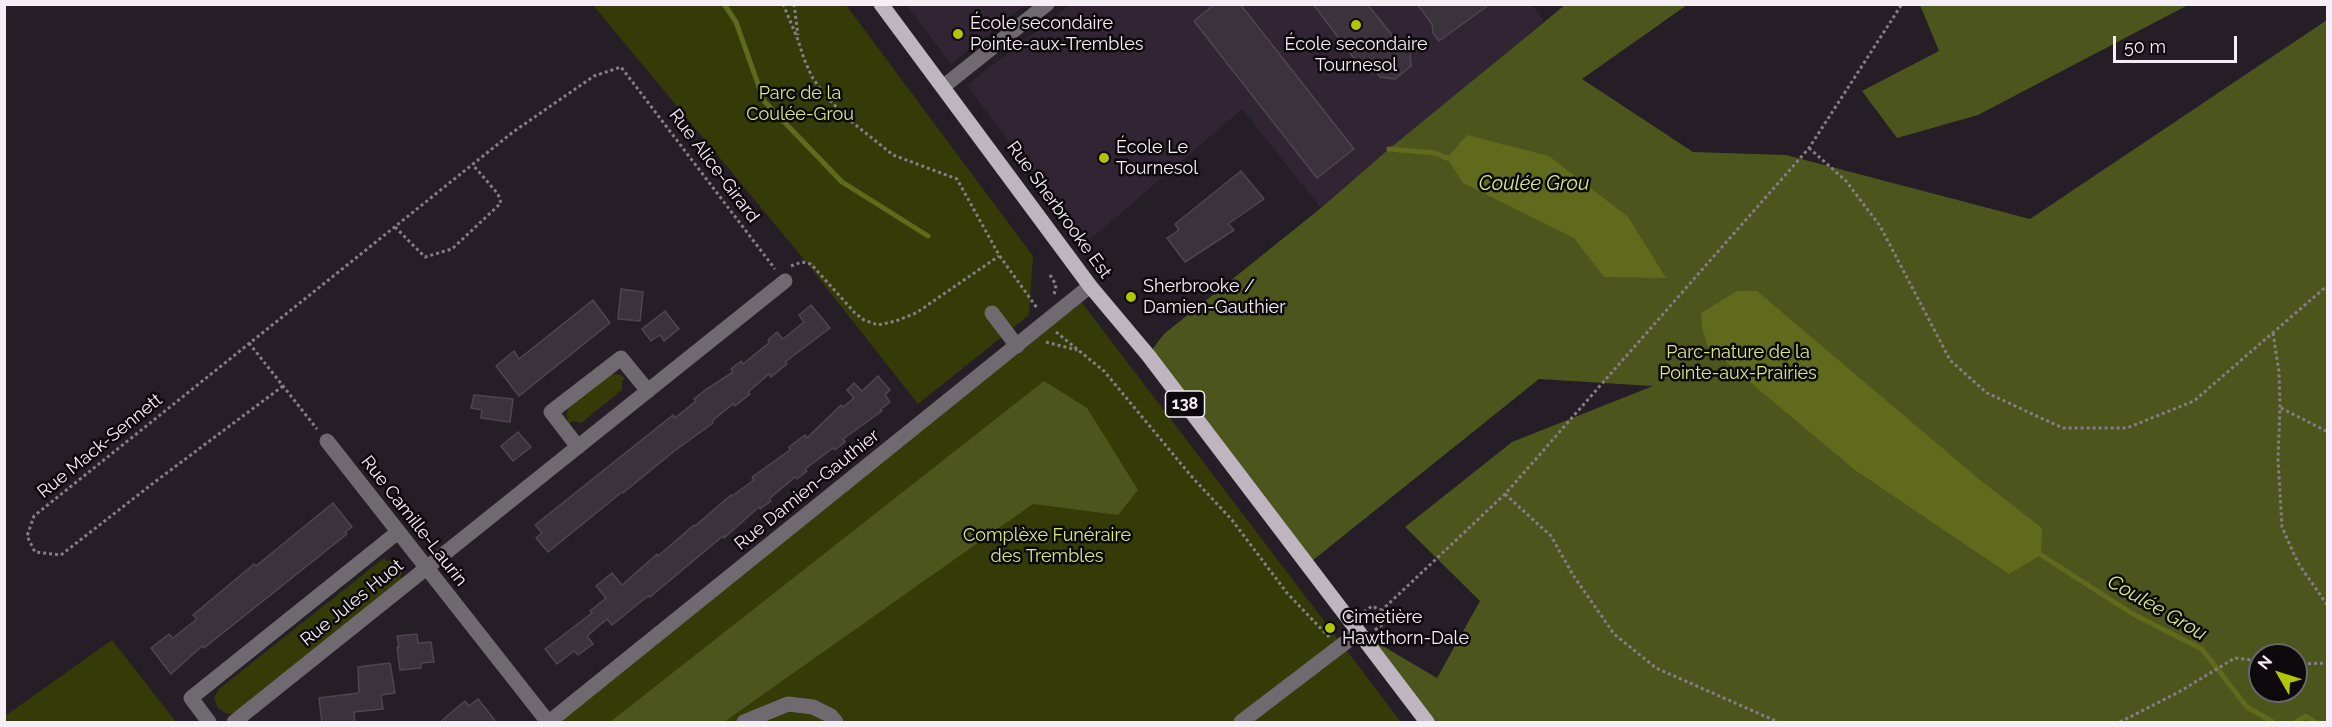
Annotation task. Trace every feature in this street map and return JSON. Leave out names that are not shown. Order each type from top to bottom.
[{"type":"main road","name":"Rue Sherbrooke Est","points":[[881,4],[1090,286],[1148,355],[1427,723]]},
{"type":"street","points":[[944,86],[1047,4]]},
{"type":"street","name":"Rue Jules Huot","points":[[234,723],[785,281]]},
{"type":"street","name":"Rue Damien-Gauthier","points":[[548,723],[1090,286]]},
{"type":"street","points":[[992,313],[1017,346]]},
{"type":"street","points":[[578,447],[551,412],[621,358],[648,391]]},
{"type":"street","name":"Rue Camille-Laurin","points":[[327,441],[548,723]]},
{"type":"street","name":"Rue Jules Huot","points":[[209,723],[191,698],[398,532]]},
{"type":"street","points":[[1241,723],[1359,632]]},
{"type":"street","points":[[744,723],[788,704],[813,707],[831,716],[836,723]]},
{"type":"path","points":[[783,4],[812,77],[823,93],[847,118],[893,155],[957,179],[999,255],[1038,309]]},
{"type":"path","points":[[794,4],[798,40]]},
{"type":"path","points":[[1382,610],[1505,494],[1809,148],[1902,4]]},
{"type":"path","name":"Rue Mack-Sennett","points":[[283,386],[61,555],[35,552],[27,536],[34,516],[513,132],[594,76],[621,68]]},
{"type":"path","name":"Rue Alice-Girard","points":[[621,68],[785,281]]},
{"type":"path","points":[[1809,148],[1846,181],[1880,226],[1950,360],[1987,393],[2063,428],[2127,428],[2194,401],[2328,285]]},
{"type":"path","points":[[395,227],[425,258],[452,249],[501,203],[498,194],[472,165]]},
{"type":"path","points":[[791,266],[802,262],[811,264],[855,313],[864,320],[878,325],[916,313],[999,255]]},
{"type":"path","points":[[1050,275],[1056,285],[1052,298]]},
{"type":"path","points":[[1051,327],[1104,371],[1192,477],[1232,520],[1287,593],[1328,636]]},
{"type":"path","points":[[2273,333],[2279,372],[2278,459],[2282,527],[2298,563],[2328,606]]},
{"type":"path","points":[[1041,339],[1079,350]]},
{"type":"path","points":[[249,343],[327,441]]},
{"type":"path","points":[[2280,407],[2328,432]]},
{"type":"path","points":[[1505,494],[1551,536],[1574,575],[1614,633],[1656,668],[1778,723]]},
{"type":"path","points":[[1372,606],[1382,610]]},
{"type":"path","points":[[1382,610],[1385,622]]},
{"type":"path","points":[[2120,723],[2177,693],[2235,658],[2248,660]]},
{"type":"path","points":[[2308,664],[2328,663]]},
{"type":"shaded area","name":"École Le Tournesol","points":[[1531,4],[1544,21],[1321,208],[1242,109],[1086,243],[967,85],[1070,5]]},
{"type":"shaded area","name":"École secondaire Pointe-aux-Trembles","points":[[907,5],[1025,5],[951,64]]},
{"type":"green space","name":"Parc de la Coulée-Grou","points":[[593,5],[846,5],[1033,256],[1029,315],[918,404],[807,263]]},
{"type":"green space","name":"Parc-nature de la Pointe-aux-Prairies","points":[[1565,5],[1687,5],[1582,79],[1693,152],[1786,155],[2030,219],[2327,20],[2327,722],[1427,722],[1359,632],[1437,678],[1480,601],[1405,527],[1512,442],[1653,386],[1539,379],[1307,565],[1148,355],[1164,334],[1321,208],[1389,149]]},
{"type":"green space","points":[[1920,5],[2188,5],[1978,115],[1897,138],[1862,91],[1939,51]]},
{"type":"green space","name":"Complèxe Funéraire des Trembles","points":[[1080,300],[1401,722],[549,722]]},
{"type":"green space","points":[[619,374],[625,378],[622,381],[622,390],[581,423],[573,421],[569,424],[566,415],[569,407],[610,375]]},
{"type":"green space","points":[[1044,381],[1087,408],[1138,490],[1118,515],[1033,504],[724,722],[610,722]]},
{"type":"green space","points":[[384,558],[387,561],[394,559],[400,563],[403,571],[400,576],[402,579],[235,713],[227,714],[218,708],[214,698],[219,689]]},
{"type":"green space","points":[[112,640],[176,722],[5,722],[5,716]]},
{"type":"water","name":"Coulée Grou","points":[[1467,135],[1549,156],[1628,217],[1666,278],[1604,277],[1574,238],[1463,183],[1447,158]]},
{"type":"water","points":[[1737,291],[1757,291],[1980,480],[2042,528],[2041,555],[2009,574],[1855,470],[1708,347],[1702,328],[1701,313]]},
{"type":"building","points":[[1215,4],[1240,4],[1354,149],[1317,178],[1194,21]]},
{"type":"building","name":"École secondaire Tournesol","points":[[1313,4],[1367,4],[1400,45],[1410,51],[1411,66],[1395,79],[1380,77],[1368,63],[1356,61]]},
{"type":"building","name":"École secondaire Tournesol","points":[[1417,4],[1490,4],[1439,41],[1433,33],[1432,24]]},
{"type":"building","points":[[1241,171],[1264,199],[1228,224],[1234,230],[1185,262],[1167,238],[1179,230],[1175,224]]},
{"type":"building","points":[[621,289],[643,292],[640,321],[618,319]]},
{"type":"building","points":[[593,300],[610,323],[519,396],[496,366],[514,351],[519,359]]},
{"type":"building","points":[[811,305],[830,328],[785,362],[787,364],[771,377],[769,374],[735,406],[733,404],[712,421],[713,423],[548,552],[536,538],[542,533],[535,525],[673,415],[675,418],[696,401],[694,399],[704,391],[733,372],[731,369],[741,361],[743,364],[770,342],[768,340],[777,332],[783,339],[804,322],[799,315]]},
{"type":"building","points":[[665,311],[679,329],[664,341],[660,335],[651,341],[642,329]]},
{"type":"building","points":[[878,376],[890,390],[885,395],[890,402],[880,410],[882,411],[843,439],[845,442],[835,450],[833,448],[805,469],[807,471],[797,479],[795,477],[769,499],[771,501],[760,509],[759,507],[650,597],[648,596],[612,625],[607,619],[587,636],[593,644],[578,655],[574,651],[557,664],[545,649],[592,613],[590,611],[606,598],[596,586],[612,573],[622,585],[731,495],[754,480],[752,477],[790,450],[789,447],[805,435],[807,438],[841,405],[843,407],[854,398],[847,390],[854,383],[862,391]]},
{"type":"building","points":[[474,395],[513,399],[510,422],[481,418],[482,410],[471,408]]},
{"type":"building","points":[[518,432],[531,447],[513,461],[501,446]]},
{"type":"building","points":[[333,503],[352,527],[345,532],[347,534],[204,648],[202,646],[171,674],[151,648],[169,634],[173,638],[197,619],[193,615]]},
{"type":"building","points":[[417,634],[418,643],[431,642],[434,662],[421,663],[421,668],[400,670],[397,636]]},
{"type":"building","points":[[390,663],[395,693],[381,695],[383,709],[354,712],[355,723],[322,723],[319,698],[359,693],[358,667]]},
{"type":"building","points":[[478,699],[497,723],[439,723],[465,701],[469,706]]},
{"type":"waterway","name":"Coulée Grou","points":[[724,4],[736,22],[764,101],[842,182],[928,236]]},
{"type":"waterway","name":"Coulée Grou","points":[[1389,149],[1435,153],[1447,158]]},
{"type":"waterway","name":"Coulée Grou","points":[[2041,555],[2133,614],[2202,649],[2247,707],[2273,722]]},
{"type":"waterway","name":"Coulée Grou","points":[[2296,722],[2306,716],[2315,722]]},
{"type":"place","name":"École secondaire Tournesol","points":[[1356,25]]},
{"type":"place","name":"École secondaire Pointe-aux-Trembles","points":[[958,34]]},
{"type":"place","name":"École Le Tournesol","points":[[1104,158]]},
{"type":"place","name":"Sherbrooke / Damien-Gauthier","points":[[1131,297]]},
{"type":"place","name":"Cimetière Hawthorn-Dale","points":[[1330,628]]}]
